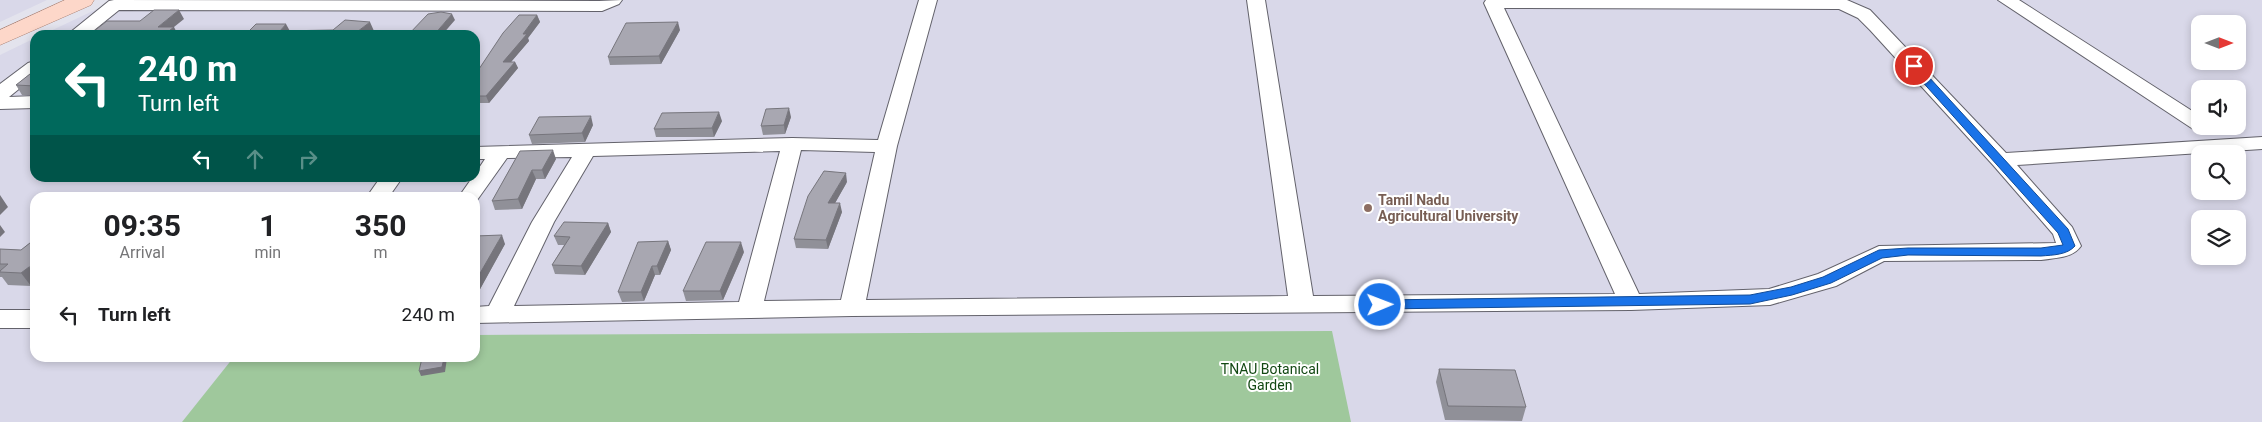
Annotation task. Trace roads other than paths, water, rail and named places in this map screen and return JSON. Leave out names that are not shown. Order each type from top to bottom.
[{"type":"main road","points":[[0,29],[62,0]]},
{"type":"main road","points":[[0,38],[83,0]]},
{"type":"street","points":[[82,30],[115,5],[602,6],[613,0]]},
{"type":"street","points":[[852,308],[887,146],[928,0]]},
{"type":"street","points":[[1256,0],[1302,305]]},
{"type":"street","points":[[2007,0],[2191,120]]},
{"type":"street","points":[[486,315],[852,308],[1631,302],[1750,299],[1770,297],[1827,280],[1879,254],[1908,252],[2041,252],[2060,250],[2069,246],[2064,232],[2001,160],[1864,14],[1842,4],[1755,2],[1493,3],[1631,302]]},
{"type":"street","points":[[0,94],[30,71]]},
{"type":"street","points":[[0,103],[30,102]]},
{"type":"street","points":[[2215,135],[2230,145],[2262,143]]},
{"type":"street","points":[[480,153],[792,144],[887,146]]},
{"type":"street","points":[[749,310],[792,144]]},
{"type":"street","points":[[2001,160],[2191,148]]},
{"type":"street","points":[[486,315],[587,149]]},
{"type":"street","points":[[473,192],[501,152]]},
{"type":"street","points":[[0,319],[30,318]]},
{"type":"place","name":"Tamil Nadu Agricultural University","points":[[1368,208]]},
{"type":"park label","name":"TNAU Botanical Garden","points":[[1270,378]]}]
